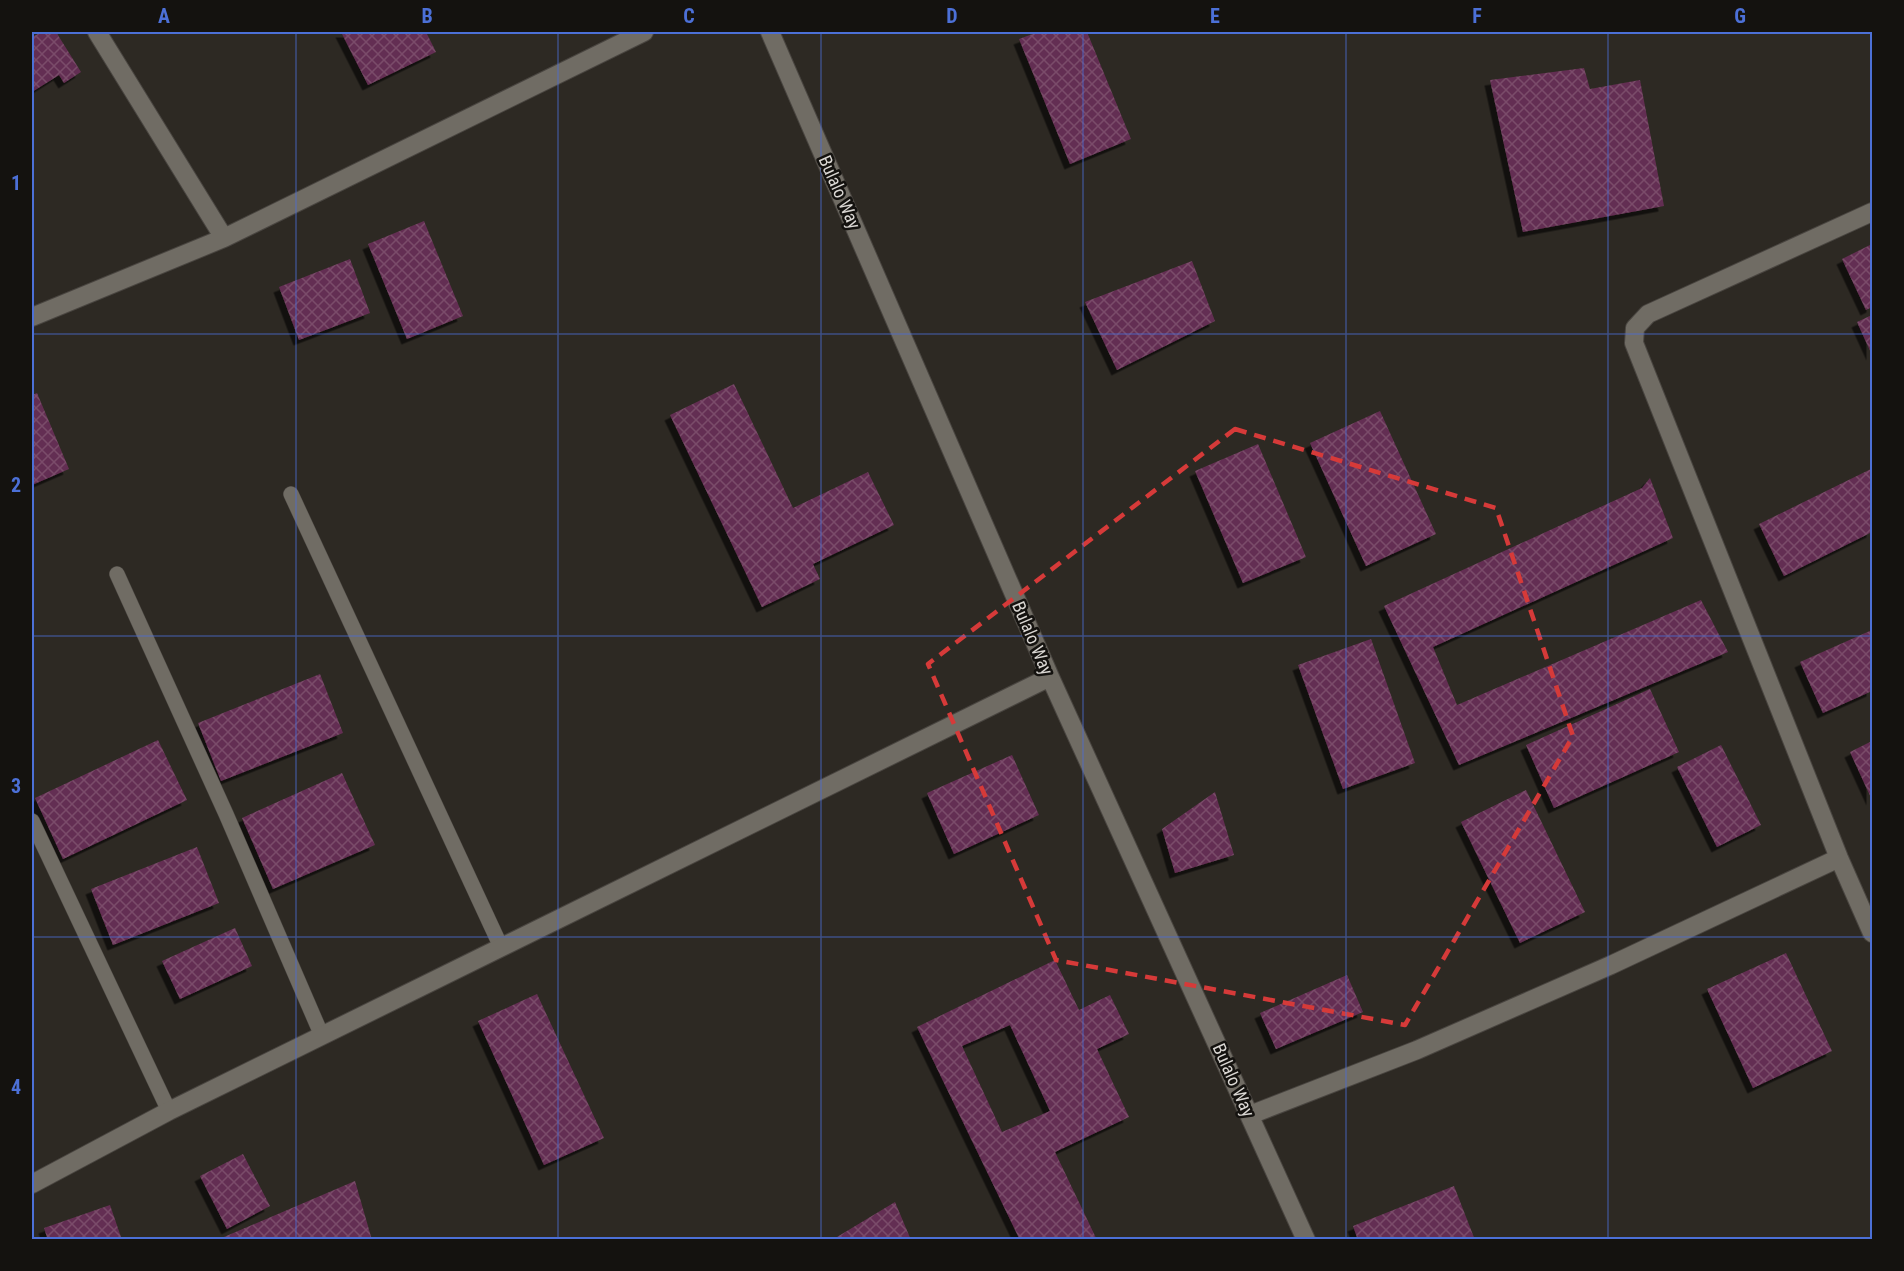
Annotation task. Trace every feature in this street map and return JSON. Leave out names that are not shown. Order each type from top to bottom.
[{"type":"street","points":[[97,32],[224,238]]},
{"type":"street","points":[[32,317],[224,238],[644,32]]},
{"type":"street","name":"Bulalo Way","points":[[770,32],[1050,677],[1306,1239]]},
{"type":"street","points":[[1872,212],[1648,314],[1635,328],[1634,343],[1839,858],[1872,933]]},
{"type":"street","points":[[32,1184],[169,1111],[1050,677]]},
{"type":"street","points":[[1250,1115],[1428,1045],[1611,965],[1839,858]]},
{"type":"lane","points":[[291,494],[501,947]]},
{"type":"lane","points":[[117,574],[226,814],[322,1036]]},
{"type":"lane","points":[[32,821],[169,1111]]},
{"type":"highlighted area","points":[[1235,429],[1496,508],[1573,736],[1405,1025],[1056,960],[928,664]]},
{"type":"building","points":[[42,32],[56,32],[81,72],[64,83],[59,75],[32,92],[32,37]]},
{"type":"building","points":[[341,32],[426,32],[436,52],[368,85]]},
{"type":"building","points":[[1038,32],[1087,32],[1131,139],[1070,164],[1019,39]]},
{"type":"building","points":[[1584,68],[1590,89],[1640,80],[1664,206],[1523,232],[1490,80]]},
{"type":"building","points":[[424,221],[463,316],[407,339],[368,244]]},
{"type":"building","points":[[1872,244],[1872,307],[1866,310],[1842,259]]},
{"type":"building","points":[[350,259],[370,313],[299,340],[279,287]]},
{"type":"building","points":[[1192,261],[1215,321],[1117,370],[1085,302]]},
{"type":"building","points":[[1872,315],[1872,355],[1857,322]]},
{"type":"building","points":[[734,384],[793,508],[868,472],[894,525],[813,564],[820,579],[762,607],[670,415]]},
{"type":"building","points":[[37,393],[69,469],[32,485],[32,395]]},
{"type":"building","points":[[1380,411],[1436,534],[1366,566],[1310,443]]},
{"type":"building","points":[[1258,444],[1306,557],[1243,583],[1195,471]]},
{"type":"building","points":[[1871,469],[1872,532],[1784,576],[1759,524]]},
{"type":"building","points":[[1650,478],[1673,538],[1433,647],[1457,705],[1701,600],[1728,652],[1459,765],[1384,606],[1642,488]]},
{"type":"building","points":[[1872,630],[1872,691],[1823,713],[1800,662]]},
{"type":"building","points":[[1371,639],[1415,763],[1343,789],[1298,665]]},
{"type":"building","points":[[320,674],[343,733],[221,781],[198,723]]},
{"type":"building","points":[[1650,689],[1679,752],[1554,808],[1526,745]]},
{"type":"building","points":[[158,740],[187,800],[63,859],[35,798]]},
{"type":"building","points":[[1872,741],[1872,800],[1850,752]]},
{"type":"building","points":[[1721,745],[1761,825],[1717,847],[1677,767]]},
{"type":"building","points":[[1012,755],[1039,815],[954,854],[927,793]]},
{"type":"building","points":[[342,773],[375,845],[273,889],[242,818]]},
{"type":"building","points":[[1526,790],[1585,912],[1520,943],[1461,822]]},
{"type":"building","points":[[1215,792],[1234,855],[1175,873],[1162,829]]},
{"type":"building","points":[[197,847],[219,903],[113,945],[91,889]]},
{"type":"building","points":[[235,928],[252,966],[180,999],[162,961]]},
{"type":"building","points":[[1786,953],[1832,1051],[1753,1088],[1707,989]]},
{"type":"building","points":[[1055,960],[1079,1010],[1110,995],[1129,1034],[1097,1049],[1129,1117],[1055,1152],[1097,1240],[1020,1240],[917,1027]],"holes":[[[1010,1025],[1050,1111],[1002,1132],[962,1046]]]},
{"type":"building","points":[[1347,975],[1363,1012],[1276,1049],[1260,1013]]},
{"type":"building","points":[[537,994],[604,1138],[544,1165],[478,1021]]},
{"type":"building","points":[[243,1154],[270,1206],[227,1229],[200,1176]]},
{"type":"building","points":[[355,1181],[372,1240],[217,1240]]},
{"type":"building","points":[[1454,1186],[1475,1240],[1358,1240],[1353,1226]]},
{"type":"building","points":[[895,1202],[911,1240],[832,1240]]},
{"type":"building","points":[[110,1205],[122,1240],[48,1240],[44,1228]]}]
